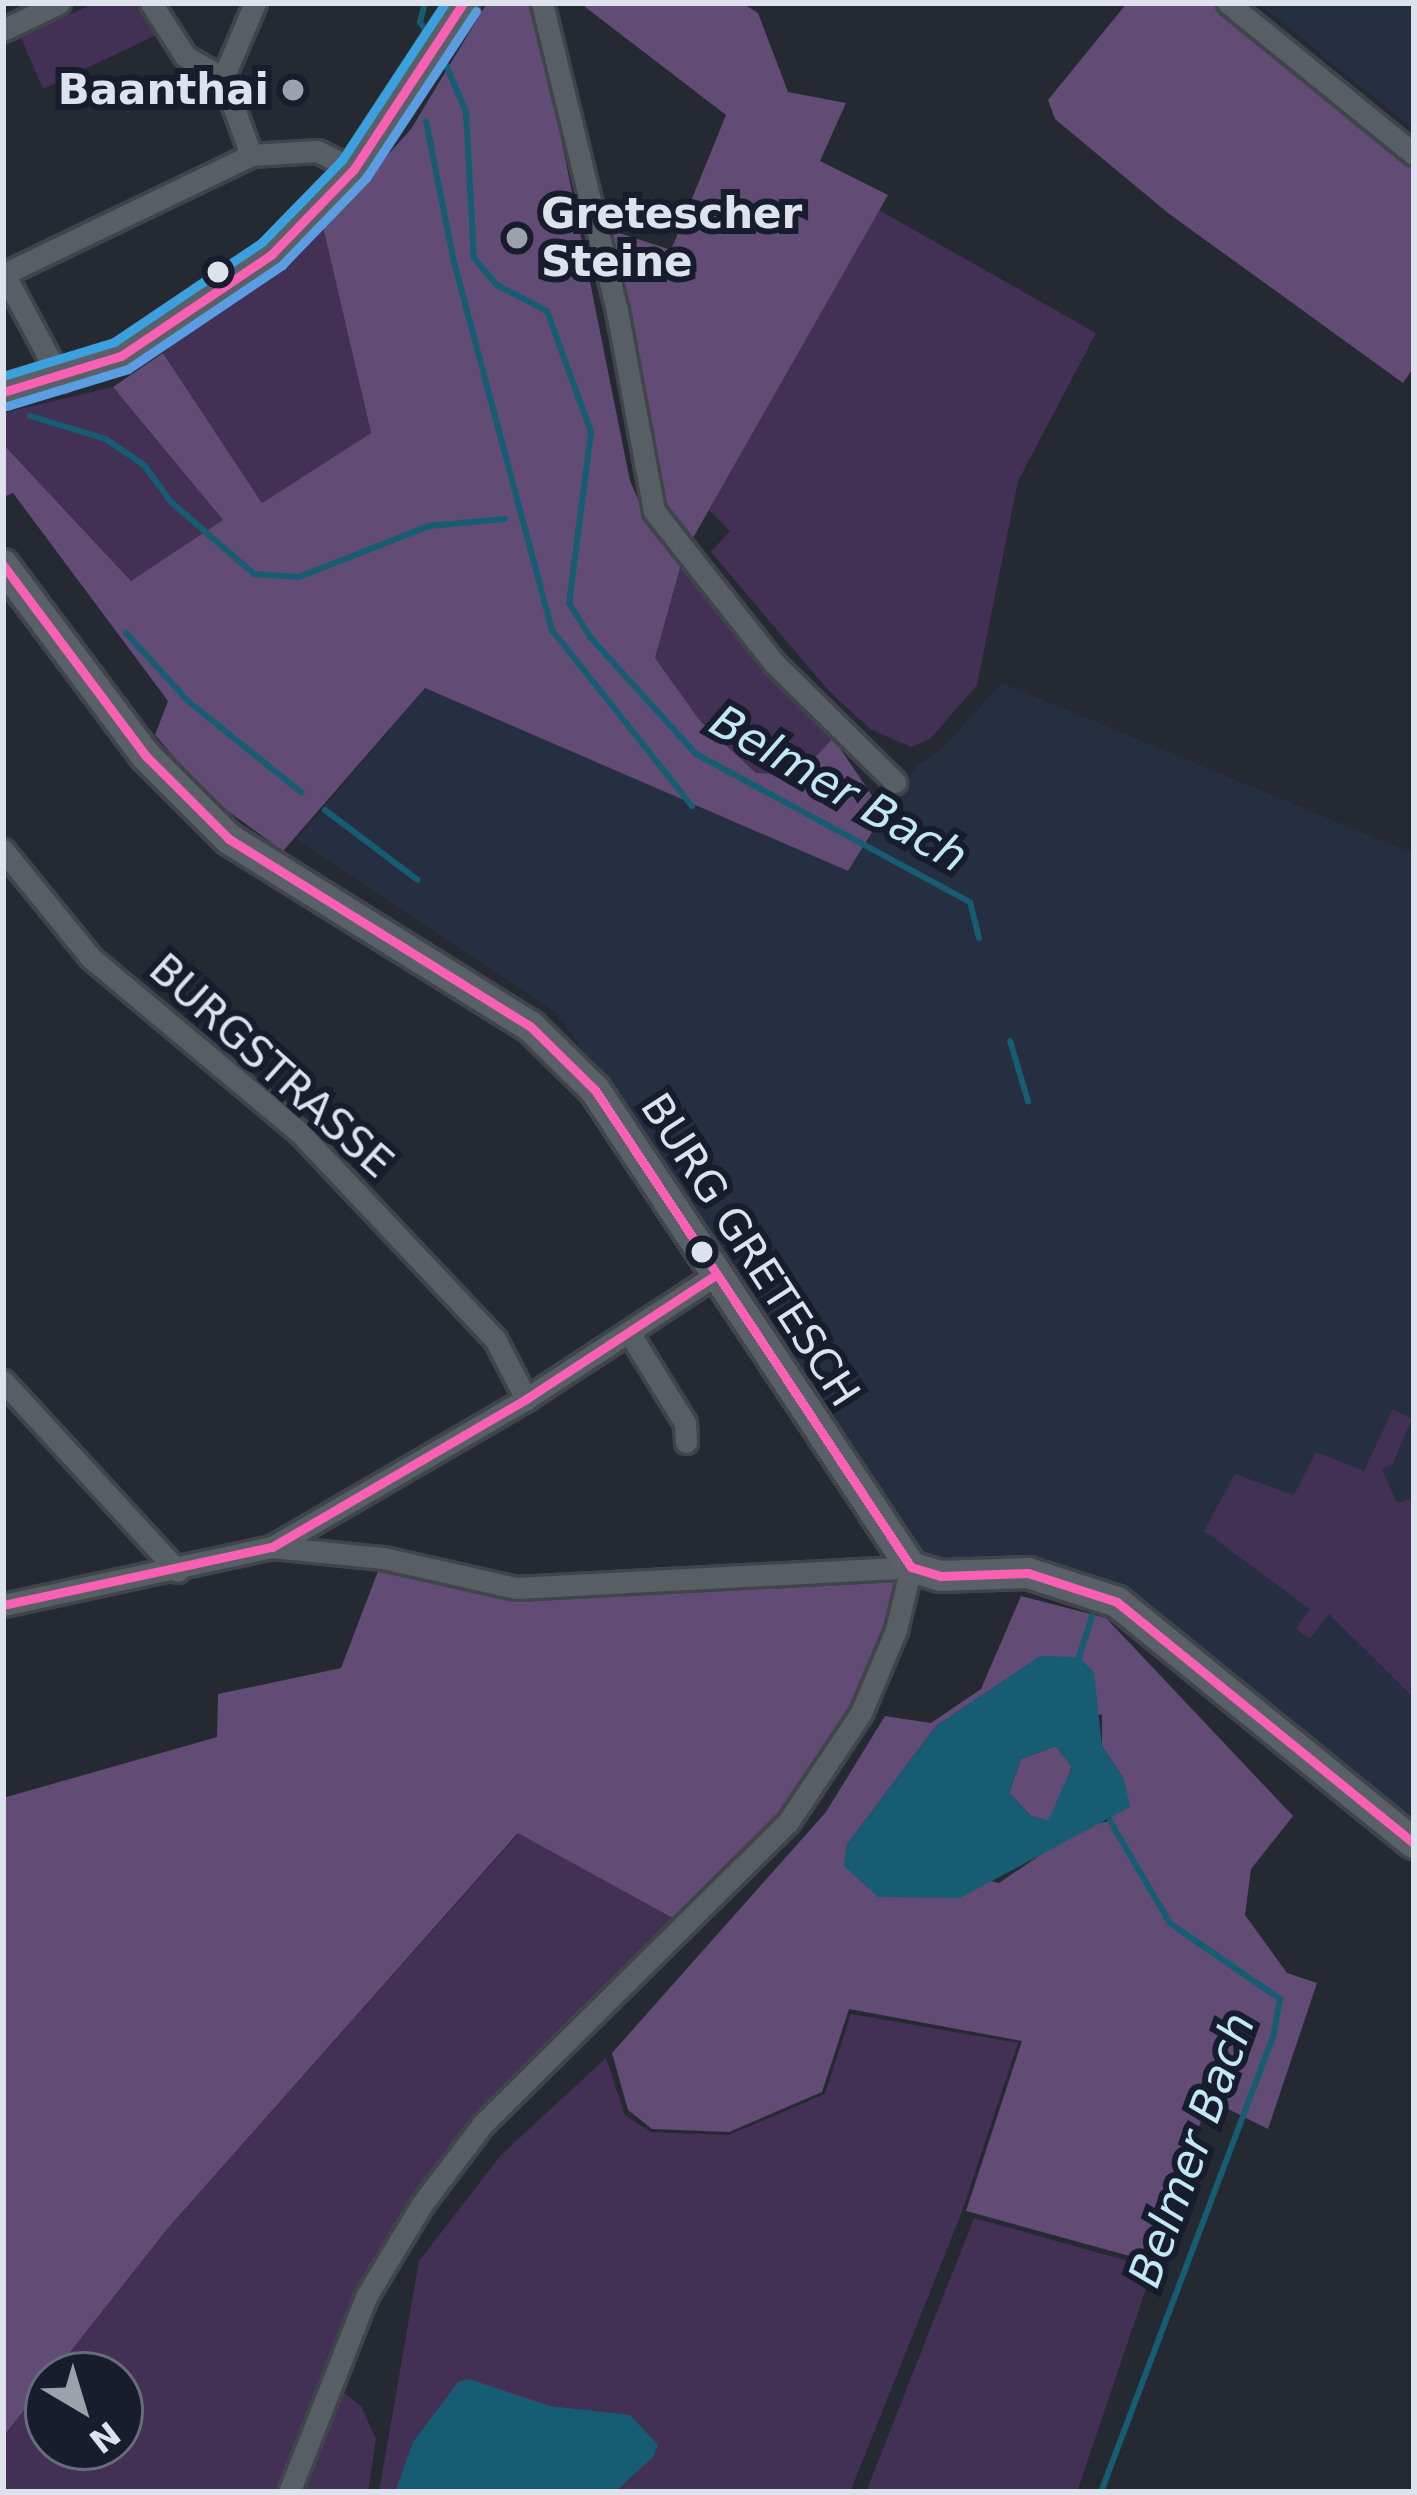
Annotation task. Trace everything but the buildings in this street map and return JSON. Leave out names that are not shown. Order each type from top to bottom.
[{"type":"street","points":[[3,31],[58,3]]},
{"type":"street","points":[[151,3],[185,56],[223,78],[251,154]]},
{"type":"street","points":[[223,78],[255,3]]},
{"type":"street","points":[[3,392],[61,380],[155,338],[226,290],[354,169],[463,3]]},
{"type":"street","points":[[542,3],[617,311],[654,512],[774,663],[895,782]]},
{"type":"street","points":[[1228,3],[1414,154]]},
{"type":"street","points":[[61,380],[3,273],[251,154],[317,152],[354,169]]},
{"type":"street","name":"BURG GRETESCH","points":[[3,565],[146,756],[229,839],[530,1026],[564,1057],[622,1127],[911,1567]]},
{"type":"street","name":"BURGSTRASSE","points":[[3,850],[91,958],[300,1133],[495,1339],[526,1399]]},
{"type":"street","points":[[3,1605],[178,1571],[272,1547],[526,1399],[717,1274]]},
{"type":"street","points":[[630,1334],[686,1423],[686,1442]]},
{"type":"street","points":[[3,1382],[178,1571]]},
{"type":"street","points":[[272,1547],[383,1558],[516,1588],[911,1567],[940,1576],[1028,1573],[1117,1602],[1414,1843]]},
{"type":"street","points":[[289,2492],[356,2318],[422,2204],[482,2126],[788,1822],[861,1713],[896,1630],[911,1567]]},
{"type":"shaded area","points":[[94,3],[139,3],[156,35],[43,89],[21,38]]},
{"type":"shaded area","points":[[487,3],[534,3],[630,481],[651,529],[682,561],[655,658],[701,722],[756,773],[799,775],[833,738],[884,813],[848,871],[425,688],[283,851],[210,798],[155,735],[168,701],[13,493],[3,497],[3,444],[131,581],[223,520],[113,387],[163,353],[262,503],[371,433],[323,227],[411,129]]},
{"type":"shaded area","points":[[580,3],[742,3],[758,13],[788,92],[846,103],[820,161],[888,195],[689,545],[654,482],[632,328],[604,228],[671,250],[726,115]]},
{"type":"shaded area","points":[[1127,3],[1220,3],[1414,161],[1414,367],[1403,383],[1168,213],[1055,119],[1048,100]]},
{"type":"shaded area","points":[[1258,3],[1414,3],[1414,130]]},
{"type":"shaded area","points":[[879,210],[1096,333],[1018,481],[977,685],[930,739],[911,747],[870,729],[828,690],[711,552],[730,531],[709,510]]},
{"type":"shaded area","points":[[323,227],[371,433],[262,503],[163,353]]},
{"type":"shaded area","points":[[113,387],[223,520],[245,533],[131,581],[3,444],[3,413]]},
{"type":"shaded area","points":[[682,561],[833,738],[799,776],[756,773],[701,722],[655,658]]},
{"type":"shaded area","points":[[1002,683],[1414,854],[1414,1833],[1096,1578],[922,1561],[558,1014],[297,839],[425,688],[848,871],[918,764],[938,753]]},
{"type":"shaded area","points":[[1393,1409],[1412,1419],[1393,1463],[1382,1469],[1397,1503],[1414,1498],[1414,1698],[1329,1614],[1310,1639],[1296,1629],[1310,1609],[1204,1531],[1235,1474],[1294,1495],[1316,1452],[1364,1471]]},
{"type":"shaded area","points":[[383,1558],[516,1588],[911,1567],[896,1630],[808,1795],[685,1925],[518,1833],[168,2228],[71,2351],[24,2351],[24,2410],[3,2437],[3,1798],[217,1737],[218,1694],[341,1668]]},
{"type":"shaded area","points":[[1021,1596],[1106,1618],[1293,1816],[1251,1869],[1245,1915],[1287,1973],[1317,1983],[1268,2129],[1208,2099],[1155,2263],[966,2211],[1022,2041],[849,2009],[822,2092],[729,2132],[652,2129],[628,2110],[612,2053],[826,1812],[885,1716],[931,1723],[981,1689]],"holes":[[[984,1694],[1102,1715],[1102,1746],[1124,1779],[1110,1821],[1083,1826],[999,1883],[846,1846],[936,1726]]]},
{"type":"shaded area","points":[[1040,1656],[1079,1657],[1094,1672],[1102,1746],[1124,1779],[1130,1807],[960,1898],[878,1897],[844,1866],[846,1846],[936,1726]],"holes":[[[1056,1746],[1072,1768],[1048,1820],[1031,1816],[1009,1793],[1021,1759]]]},
{"type":"shaded area","points":[[1056,1746],[1072,1767],[1049,1821],[1031,1816],[1009,1793],[1021,1759]]},
{"type":"shaded area","points":[[519,1833],[684,1925],[567,2039],[422,2204],[328,2380],[361,2406],[376,2439],[368,2492],[3,2492],[3,2438],[24,2411],[24,2471],[144,2471],[144,2351],[71,2351],[168,2228]]},
{"type":"shaded area","points":[[851,2014],[1018,2043],[961,2214],[850,2492],[379,2492],[419,2261],[501,2155],[606,2058],[625,2115],[651,2132],[729,2135],[825,2094]]},
{"type":"shaded area","points":[[974,2218],[1153,2268],[1077,2492],[866,2492]]},
{"type":"shaded area","points":[[469,2379],[550,2406],[630,2415],[658,2445],[654,2456],[615,2492],[395,2492],[413,2442],[458,2382]]},
{"type":"waterway","name":"Belmer Bach","points":[[425,3],[420,22],[430,37]]},
{"type":"waterway","name":"Belmer Bach","points":[[441,53],[466,112],[474,258],[497,285],[547,311],[591,432],[569,603],[590,637],[696,754],[970,902],[979,938]]},
{"type":"waterway","points":[[426,121],[454,262],[552,630],[692,806]]},
{"type":"waterway","points":[[30,416],[106,439],[144,465],[171,502],[254,574],[299,577],[429,526],[505,519]]},
{"type":"waterway","points":[[126,633],[188,701],[302,793]]},
{"type":"waterway","points":[[325,810],[418,880]]},
{"type":"waterway","name":"Belmer Bach","points":[[1010,1041],[1028,1101]]},
{"type":"waterway","name":"Belmer Bach","points":[[1079,1657],[1092,1616]]},
{"type":"waterway","name":"Belmer Bach","points":[[1101,2492],[1273,2038],[1280,1999],[1170,1923],[1110,1821]]},
{"type":"transit line","points":[[3,376],[114,342],[262,242],[342,160],[445,3]]},
{"type":"transit line","points":[[3,392],[121,356],[272,254],[354,169],[463,3]]},
{"type":"transit line","points":[[7,406],[128,369],[282,265],[366,178],[476,11]]},
{"type":"transit line","points":[[3,565],[146,756],[229,839],[530,1026],[595,1090],[911,1567],[940,1576],[1028,1573],[1117,1602],[1414,1843]]},
{"type":"transit line","points":[[3,1605],[272,1547],[526,1399],[717,1274]]},
{"type":"place","name":"Baanthai","points":[[293,90]]},
{"type":"place","name":"Gretescher Steine","points":[[517,238]]}]
